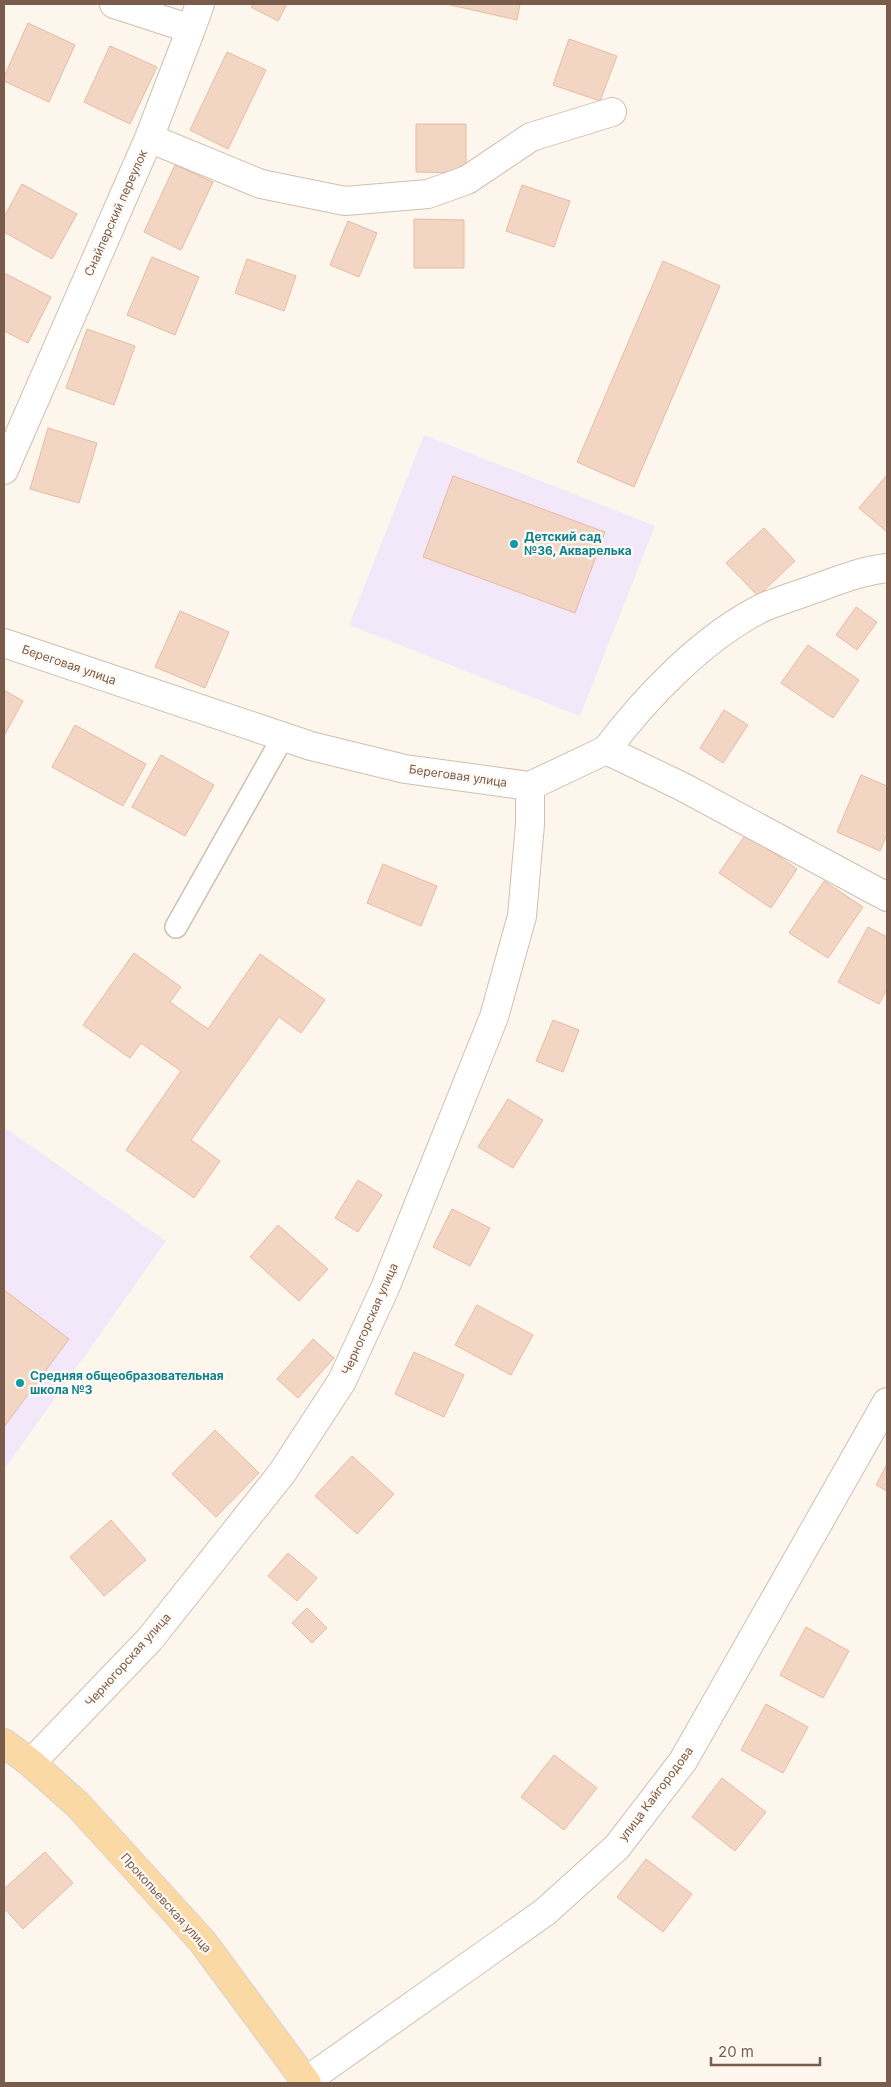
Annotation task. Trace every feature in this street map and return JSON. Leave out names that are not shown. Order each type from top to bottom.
[{"type":"main road","name":"Прокопьевская улица","points":[[4,1742],[31,1763],[78,1805],[202,1941],[307,2082]]},
{"type":"street","points":[[114,4],[191,29]]},
{"type":"street","name":"Снайперский переулок","points":[[4,470],[149,138],[200,4]]},
{"type":"street","points":[[149,138],[261,184],[345,201],[428,194],[467,180],[531,137],[612,112]]},
{"type":"street","points":[[530,786],[606,750],[633,715],[660,686],[723,632],[764,607],[863,571],[887,568]]},
{"type":"street","name":"Береговая улица","points":[[4,643],[311,746],[405,769],[530,786]]},
{"type":"street","points":[[606,750],[683,787],[887,897]]},
{"type":"street","name":"Черногорская улица","points":[[31,1763],[150,1639],[282,1473],[342,1381],[388,1279],[494,1017],[522,916],[530,824],[530,786]]},
{"type":"street","name":"улица Кайгородова","points":[[307,2082],[545,1912],[617,1847],[683,1762],[887,1402]]},
{"type":"lane","points":[[176,927],[283,737]]},
{"type":"shaded area","points":[[424,435],[655,526],[580,716],[349,625]]},
{"type":"shaded area","points":[[4,1127],[166,1241],[4,1470]]},
{"type":"building","points":[[253,4],[287,4],[278,21],[251,7]]},
{"type":"building","points":[[446,4],[520,4],[517,20]]},
{"type":"building","points":[[28,23],[75,45],[49,102],[4,81],[4,77]]},
{"type":"building","points":[[569,39],[617,56],[600,101],[553,85]]},
{"type":"building","points":[[110,46],[157,67],[130,124],[84,102]]},
{"type":"building","points":[[227,52],[266,70],[228,149],[190,130]]},
{"type":"building","points":[[416,124],[466,124],[466,173],[416,172]]},
{"type":"building","points":[[175,165],[213,182],[181,250],[144,232]]},
{"type":"building","points":[[22,184],[77,214],[52,259],[4,232],[4,217]]},
{"type":"building","points":[[522,185],[570,201],[554,247],[506,231]]},
{"type":"building","points":[[414,219],[464,220],[464,268],[414,268]]},
{"type":"building","points":[[348,221],[377,233],[359,277],[330,265]]},
{"type":"building","points":[[152,257],[199,277],[175,335],[127,315]]},
{"type":"building","points":[[247,259],[296,276],[284,311],[235,293]]},
{"type":"building","points":[[663,261],[720,286],[634,487],[577,462]]},
{"type":"building","points":[[4,273],[51,297],[28,343],[4,331]]},
{"type":"building","points":[[87,329],[135,346],[114,405],[66,388]]},
{"type":"building","points":[[48,428],[97,443],[79,503],[30,489]]},
{"type":"building","points":[[887,475],[887,532],[859,508]]},
{"type":"building","name":"Детский сад №36, Акварелька","points":[[453,476],[605,532],[575,613],[423,557]]},
{"type":"building","points":[[764,528],[795,561],[758,596],[726,563]]},
{"type":"building","points":[[856,607],[877,622],[857,650],[836,635]]},
{"type":"building","points":[[180,611],[229,632],[205,688],[155,667]]},
{"type":"building","points":[[808,645],[859,680],[833,718],[781,683]]},
{"type":"building","points":[[4,690],[23,701],[4,736]]},
{"type":"building","points":[[724,710],[748,725],[723,763],[700,748]]},
{"type":"building","points":[[75,725],[146,764],[123,806],[52,767]]},
{"type":"building","points":[[161,755],[214,785],[185,836],[132,807]]},
{"type":"building","points":[[861,775],[887,786],[887,834],[880,851],[837,832]]},
{"type":"building","points":[[746,834],[797,869],[771,908],[719,873]]},
{"type":"building","points":[[383,864],[437,886],[421,926],[367,903]]},
{"type":"building","points":[[824,881],[863,907],[828,958],[789,933]]},
{"type":"building","points":[[868,927],[887,937],[887,989],[879,1004],[838,982]]},
{"type":"building","points":[[134,953],[181,987],[170,1002],[208,1029],[260,954],[325,1000],[301,1033],[279,1017],[191,1140],[220,1161],[194,1198],[126,1150],[181,1071],[141,1043],[130,1058],[83,1025]]},
{"type":"building","points":[[553,1020],[579,1030],[563,1072],[536,1061]]},
{"type":"building","points":[[508,1099],[543,1120],[513,1168],[478,1147]]},
{"type":"building","points":[[358,1180],[382,1195],[358,1232],[335,1218]]},
{"type":"building","points":[[452,1209],[490,1228],[470,1266],[433,1247]]},
{"type":"building","points":[[278,1225],[328,1269],[299,1301],[250,1257]]},
{"type":"building","name":"Средняя общеобразовательная школа №3","points":[[4,1290],[69,1339],[4,1427]]},
{"type":"building","points":[[477,1305],[533,1335],[511,1375],[455,1345]]},
{"type":"building","points":[[313,1339],[334,1358],[298,1398],[277,1379]]},
{"type":"building","points":[[414,1352],[464,1375],[444,1417],[395,1394]]},
{"type":"building","points":[[215,1430],[259,1473],[216,1517],[172,1474]]},
{"type":"building","points":[[352,1456],[394,1494],[357,1534],[315,1496]]},
{"type":"building","points":[[887,1464],[887,1491],[876,1485]]},
{"type":"building","points":[[111,1520],[146,1560],[104,1596],[70,1557]]},
{"type":"building","points":[[288,1553],[317,1578],[297,1601],[268,1576]]},
{"type":"building","points":[[307,1608],[327,1628],[312,1643],[292,1623]]},
{"type":"building","points":[[806,1627],[849,1651],[823,1698],[780,1675]]},
{"type":"building","points":[[766,1704],[808,1727],[783,1773],[741,1750]]},
{"type":"building","points":[[554,1755],[597,1788],[564,1830],[521,1797]]},
{"type":"building","points":[[722,1778],[766,1812],[735,1851],[692,1817]]},
{"type":"building","points":[[45,1852],[73,1883],[23,1929],[4,1908],[4,1889]]},
{"type":"building","points":[[646,1859],[692,1894],[663,1932],[617,1897]]},
{"type":"place","name":"Детский сад №36, Акварелька","points":[[514,544]]},
{"type":"place","name":"Средняя общеобразовательная школа №3","points":[[20,1383]]}]
